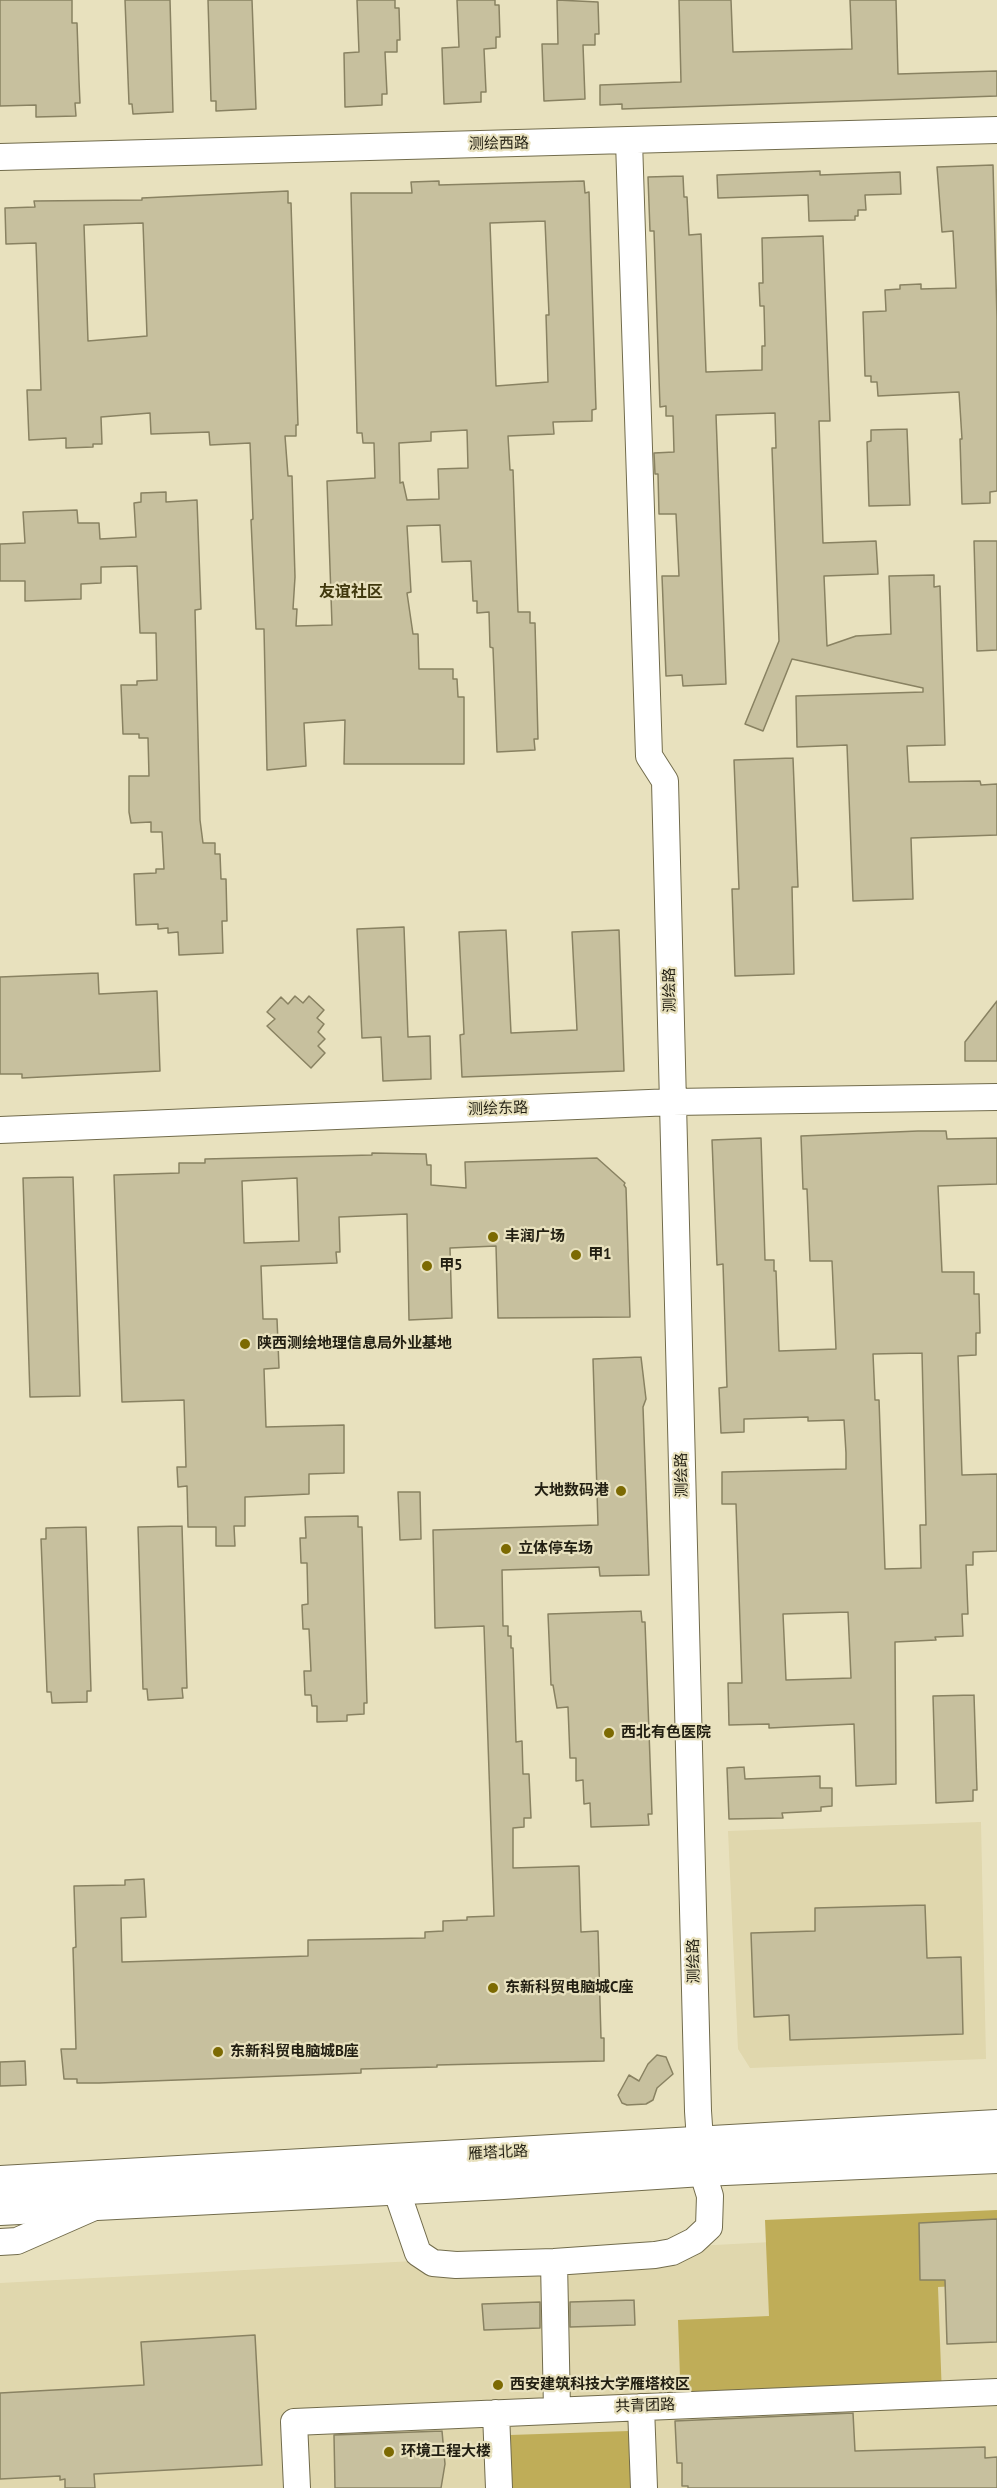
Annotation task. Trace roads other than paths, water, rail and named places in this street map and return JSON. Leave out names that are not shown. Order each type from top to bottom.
[{"type":"main road","name":"雁塔北路","points":[[0,2209],[396,2189],[997,2126]]},
{"type":"main road","name":"雁塔北路","points":[[0,2182],[701,2156],[997,2157]]},
{"type":"street","name":"测绘西路","points":[[0,157],[997,130]]},
{"type":"street","name":"测绘路","points":[[396,2189],[418,2253],[433,2263],[456,2265],[554,2262],[655,2255],[672,2252],[694,2241],[709,2227],[710,2196],[701,2156],[665,781],[649,756],[629,141]]},
{"type":"street","name":"测绘东路","points":[[0,1130],[673,1102],[997,1097]]},
{"type":"street","points":[[0,2242],[17,2241],[104,2202]]},
{"type":"street","points":[[554,2262],[556,2410]]},
{"type":"street","name":"共青团路","points":[[297,2488],[294,2422],[997,2392]]},
{"type":"street","points":[[641,2407],[644,2488]]},
{"type":"street","points":[[496,2413],[499,2488]]},
{"type":"place","name":"丰润广场","points":[[493,1237]]},
{"type":"place","name":"甲1","points":[[576,1255]]},
{"type":"place","name":"甲5","points":[[427,1266]]},
{"type":"place","name":"陕西测绘地理信息局外业基地","points":[[245,1344]]},
{"type":"place","name":"大地数码港","points":[[621,1491]]},
{"type":"place","name":"立体停车场","points":[[506,1549]]},
{"type":"place","name":"西北有色医院","points":[[609,1733]]},
{"type":"place","name":"东新科贸电脑城C座","points":[[493,1988]]},
{"type":"place","name":"东新科贸电脑城B座","points":[[218,2052]]},
{"type":"place","name":"西安建筑科技大学雁塔校区","points":[[498,2385]]},
{"type":"place","name":"环境工程大楼","points":[[389,2452]]},
{"type":"district","name":"友谊社区","points":[[351,592]]}]
